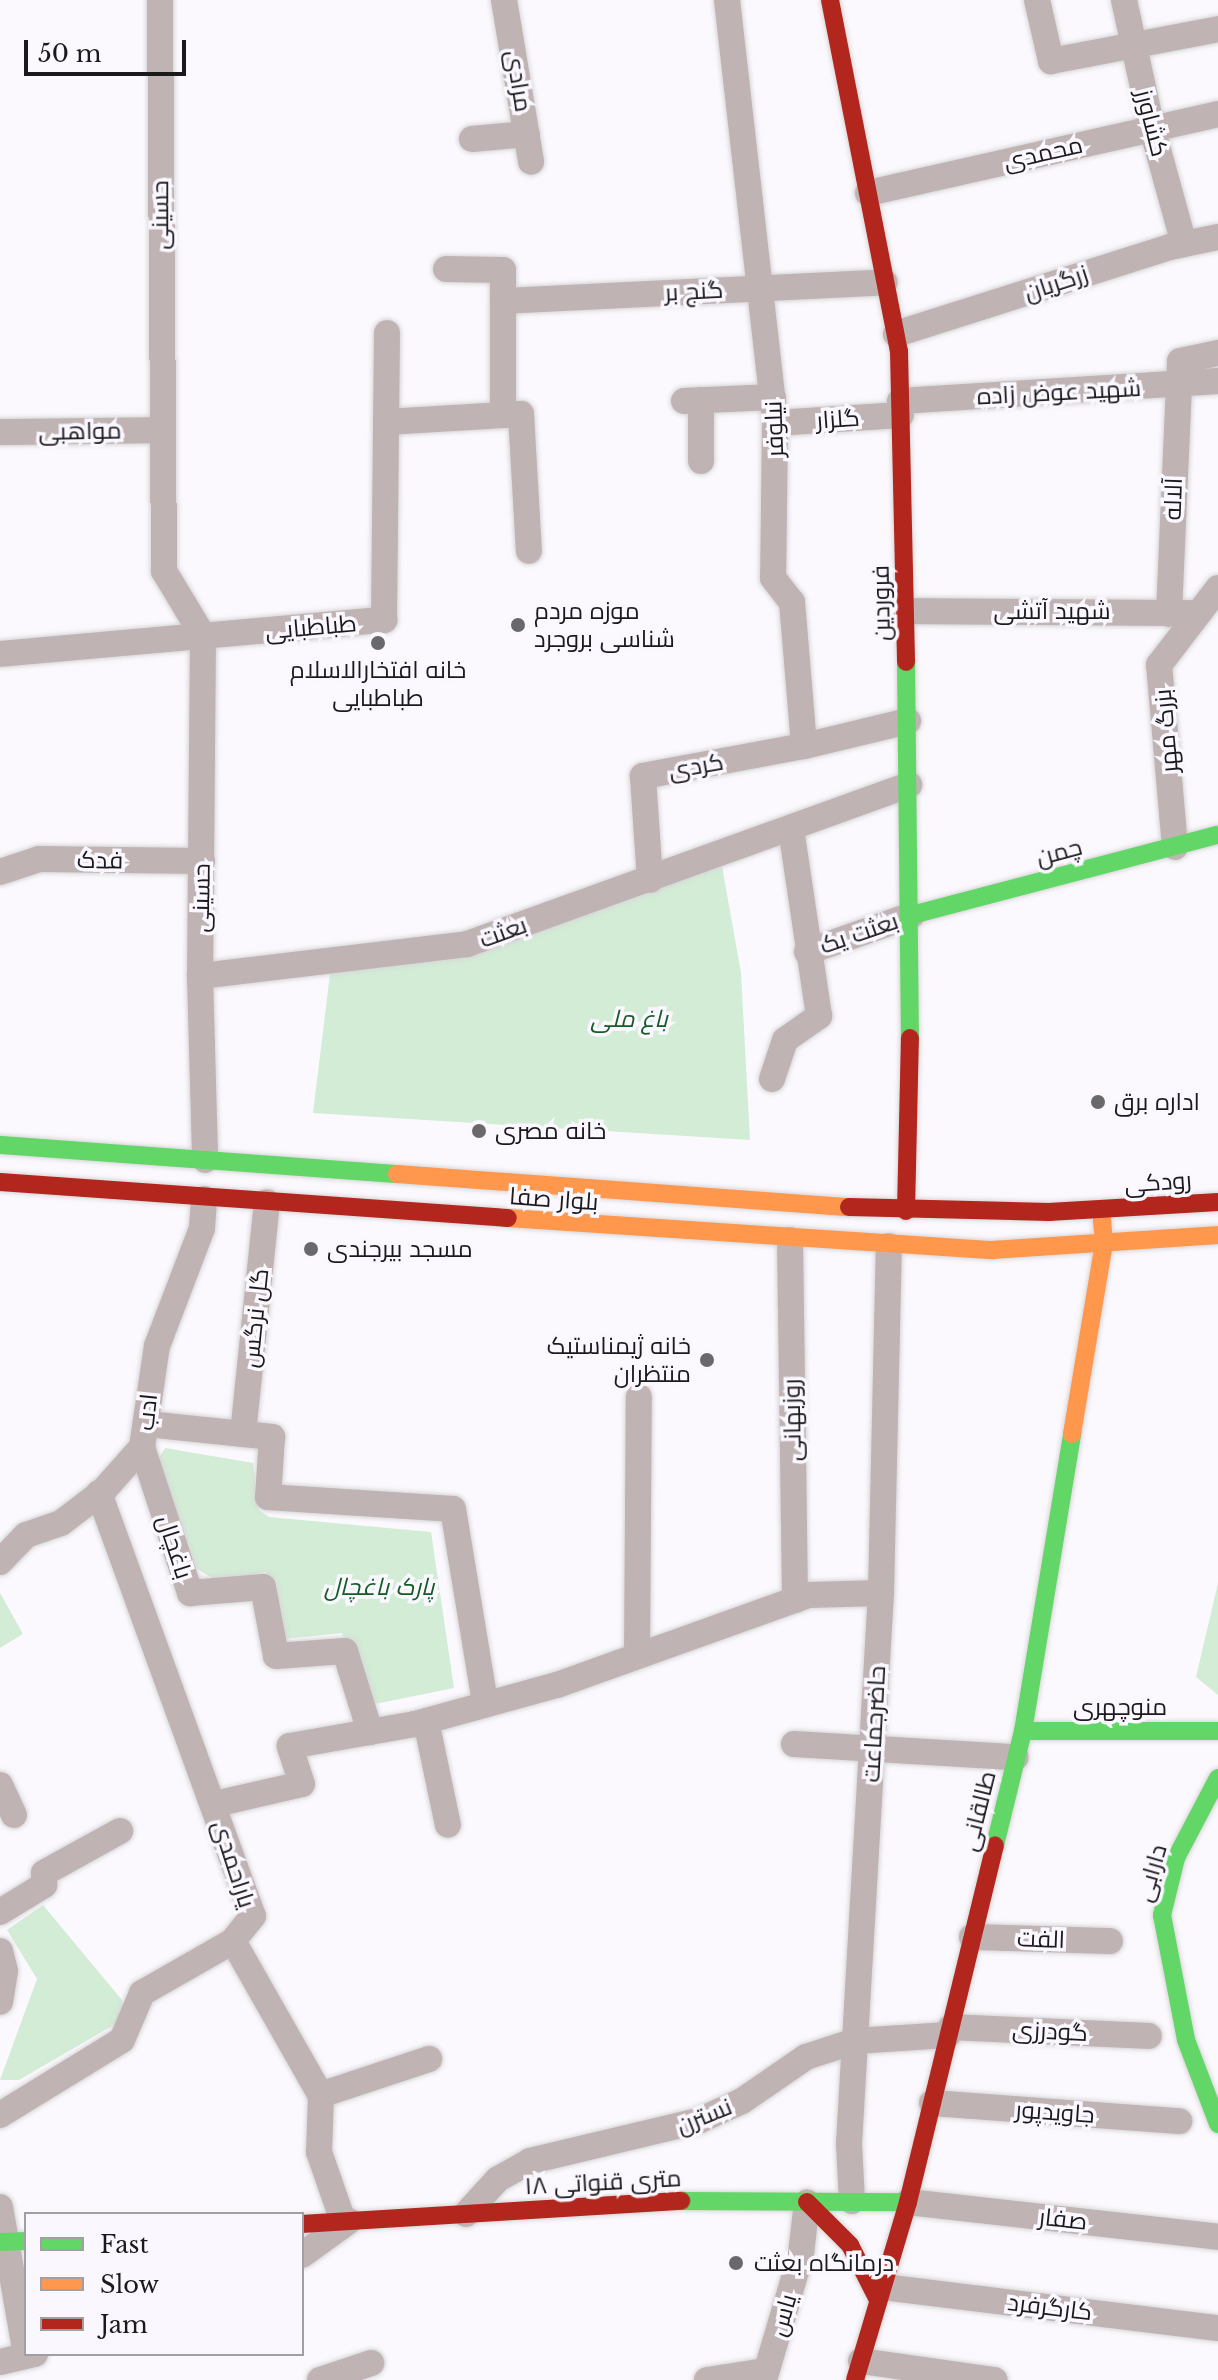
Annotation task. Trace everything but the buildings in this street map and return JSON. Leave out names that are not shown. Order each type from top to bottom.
[{"type":"street","name":"حسینی","points":[[160,0],[159,430],[164,571],[203,636],[200,976],[205,1160]]},
{"type":"street","name":"مرادی","points":[[504,0],[531,162]]},
{"type":"street","name":"نیلوفر","points":[[727,0],[763,287],[773,397],[773,578],[792,602],[804,746]]},
{"type":"street","name":"فروردین","points":[[830,0],[896,334],[901,408],[912,915],[906,1211]]},
{"type":"street","points":[[1037,0],[1051,61],[1218,29]]},
{"type":"street","name":"کشاورز","points":[[1124,0],[1152,128],[1184,244]]},
{"type":"street","name":"محمدی","points":[[868,193],[1218,114]]},
{"type":"street","points":[[472,139],[527,134]]},
{"type":"street","name":"زرگریان","points":[[896,334],[1184,244],[1218,237]]},
{"type":"street","points":[[446,269],[503,270],[503,415]]},
{"type":"street","name":"گنج بر","points":[[503,301],[885,282]]},
{"type":"street","name":"طباطبایی","points":[[0,654],[384,620],[387,333]]},
{"type":"street","points":[[1177,385],[1180,361],[1218,353]]},
{"type":"street","name":"شهید عوض زاده","points":[[901,408],[1218,381]]},
{"type":"street","name":"آلاله","points":[[1169,614],[1177,385]]},
{"type":"street","points":[[701,461],[692,400],[773,397]]},
{"type":"street","name":"گلزار","points":[[775,423],[901,408]]},
{"type":"street","points":[[386,422],[521,414],[529,551]]},
{"type":"street","name":"مواهبی","points":[[0,432],[159,430]]},
{"type":"street","name":"بزرگ مهر","points":[[1175,847],[1159,665],[1218,588]]},
{"type":"street","name":"شهید آتشی","points":[[906,611],[1198,613]]},
{"type":"street","points":[[804,746],[908,721]]},
{"type":"street","name":"کردی","points":[[650,880],[643,776],[804,746]]},
{"type":"street","name":"بعثت","points":[[200,976],[467,944],[909,785]]},
{"type":"street","points":[[772,1079],[785,1040],[819,1016],[807,952],[791,828]]},
{"type":"street","name":"چمن","points":[[912,915],[1218,835]]},
{"type":"street","name":"فدک","points":[[0,872],[39,859],[202,861]]},
{"type":"street","name":"بعثت یک","points":[[807,952],[912,915]]},
{"type":"street","name":"بلوار صفا","points":[[0,1145],[906,1211],[1101,1210]]},
{"type":"street","points":[[76,1188],[78,1152]]},
{"type":"street","points":[[204,1199],[205,1160]]},
{"type":"street","name":"بلوار صفا","points":[[0,1182],[889,1246],[993,1250],[1104,1243]]},
{"type":"street","points":[[579,1188],[579,1225]]},
{"type":"street","name":"ادب","points":[[0,1562],[26,1535],[61,1523],[99,1493],[144,1436],[157,1346],[202,1228],[204,1199]]},
{"type":"street","name":"گل نرگس","points":[[243,1434],[267,1202]]},
{"type":"street","name":"رودکی","points":[[1101,1210],[1218,1202]]},
{"type":"street","name":"طالقانی","points":[[858,2370],[908,2202],[1023,1731],[1104,1243],[1101,1210]]},
{"type":"street","points":[[1104,1243],[1218,1235]]},
{"type":"street","name":"روزبهانی","points":[[790,1240],[795,1600]]},
{"type":"street","name":"حاضرجماعت","points":[[852,2201],[855,2041],[881,1593],[889,1246]]},
{"type":"street","points":[[637,1656],[639,1397]]},
{"type":"street","points":[[144,1436],[243,1434],[272,1437],[268,1497],[453,1509],[485,1703]]},
{"type":"street","name":"باغچال","points":[[144,1436],[190,1593],[263,1587],[276,1656],[345,1651],[370,1732]]},
{"type":"street","name":"یاراحمدی","points":[[99,1493],[215,1804],[253,1916],[233,1941],[320,2095]]},
{"type":"street","points":[[215,1804],[302,1784],[290,1746],[426,1721],[637,1656],[795,1600],[881,1593]]},
{"type":"street","points":[[426,1721],[448,1825]]},
{"type":"street","name":"منوچهری","points":[[1023,1731],[1218,1731]]},
{"type":"street","points":[[794,1744],[872,1746],[1016,1757]]},
{"type":"street","name":"دارابی","points":[[1218,1778],[1176,1858],[1162,1915],[1186,2040],[1218,2124]]},
{"type":"street","points":[[0,1785],[14,1815]]},
{"type":"street","points":[[0,1912],[44,1885],[44,1873],[120,1831]]},
{"type":"street","name":"الفت","points":[[972,1937],[1110,1941]]},
{"type":"street","points":[[0,2115],[122,2040],[142,1993],[233,1941]]},
{"type":"street","points":[[0,1951],[5,1971],[0,2002]]},
{"type":"street","name":"نسترن","points":[[466,2214],[498,2179],[530,2161],[698,2121],[742,2101],[806,2057],[855,2041],[950,2031]]},
{"type":"street","name":"گودرزی","points":[[950,2031],[1149,2036]]},
{"type":"street","points":[[304,2253],[346,2221],[319,2152],[320,2095],[429,2059]]},
{"type":"street","name":"جاویدپور","points":[[932,2103],[1179,2121]]},
{"type":"street","name":"۱۸ متری قنواتی","points":[[304,2224],[674,2201],[908,2202]]},
{"type":"street","points":[[807,2202],[850,2245],[880,2294]]},
{"type":"street","name":"یاس","points":[[765,2376],[801,2254],[807,2202]]},
{"type":"street","name":"صفار","points":[[908,2202],[1218,2237]]},
{"type":"street","points":[[0,2207],[10,2242],[24,2329]]},
{"type":"street","name":"کارگرفرد","points":[[880,2294],[1218,2328]]},
{"type":"street","points":[[0,2362],[29,2360]]},
{"type":"street","points":[[320,2380],[371,2363]]},
{"type":"street","points":[[858,2370],[995,2380]]},
{"type":"street","points":[[707,2380],[765,2376]]},
{"type":"green space","name":"باغ ملی","points":[[722,866],[741,973],[750,1140],[313,1113],[330,974],[527,932]]},
{"type":"green space","name":"پارک باغچال","points":[[165,1448],[253,1463],[259,1510],[269,1517],[431,1532],[454,1688],[370,1705],[342,1633],[284,1639],[266,1572],[217,1581],[194,1567],[158,1460]]},
{"type":"green space","points":[[1218,1583],[1218,1695],[1196,1677]]},
{"type":"green space","points":[[0,1593],[23,1634],[0,1648]]},
{"type":"green space","points":[[43,1905],[122,2000],[124,2019],[19,2080],[0,2080],[37,1979],[7,1930]]},
{"type":"traffic: fast","points":[[906,662],[910,1038]]},
{"type":"traffic: fast","points":[[912,915],[1218,835]]},
{"type":"traffic: fast","points":[[0,1145],[397,1174]]},
{"type":"traffic: fast","points":[[995,1845],[1023,1731],[1072,1434]]},
{"type":"traffic: fast","points":[[1023,1731],[1218,1731]]},
{"type":"traffic: fast","points":[[1218,1778],[1176,1858],[1162,1915],[1186,2040],[1218,2124]]},
{"type":"traffic: fast","points":[[681,2201],[908,2202]]},
{"type":"traffic: fast","points":[[0,2242],[24,2241]]},
{"type":"traffic: slow","points":[[397,1174],[849,1207]]},
{"type":"traffic: slow","points":[[508,1218],[993,1250],[1218,1235]]},
{"type":"traffic: slow","points":[[1072,1434],[1104,1243],[1102,1219]]},
{"type":"traffic: jam","points":[[830,0],[899,351],[906,662]]},
{"type":"traffic: jam","points":[[906,1211],[910,1038]]},
{"type":"traffic: jam","points":[[0,1182],[508,1218]]},
{"type":"traffic: jam","points":[[849,1207],[1049,1212],[1218,1202]]},
{"type":"traffic: jam","points":[[855,2380],[908,2202],[995,1845]]},
{"type":"traffic: jam","points":[[304,2224],[681,2201]]},
{"type":"traffic: jam","points":[[807,2202],[850,2245],[878,2300]]},
{"type":"place","name":"موزه مردم شناسی بروجرد","points":[[518,625]]},
{"type":"place","name":"خانه افتخارالاسلام طباطبایی","points":[[378,643]]},
{"type":"place","name":"اداره برق","points":[[1098,1102]]},
{"type":"place","name":"خانه مصری","points":[[479,1131]]},
{"type":"place","name":"مسجد بیرجندی","points":[[311,1249]]},
{"type":"place","name":"خانه ژیمناستیک منتظران","points":[[707,1360]]},
{"type":"place","name":"درمانگاه بعثت","points":[[736,2263]]}]
